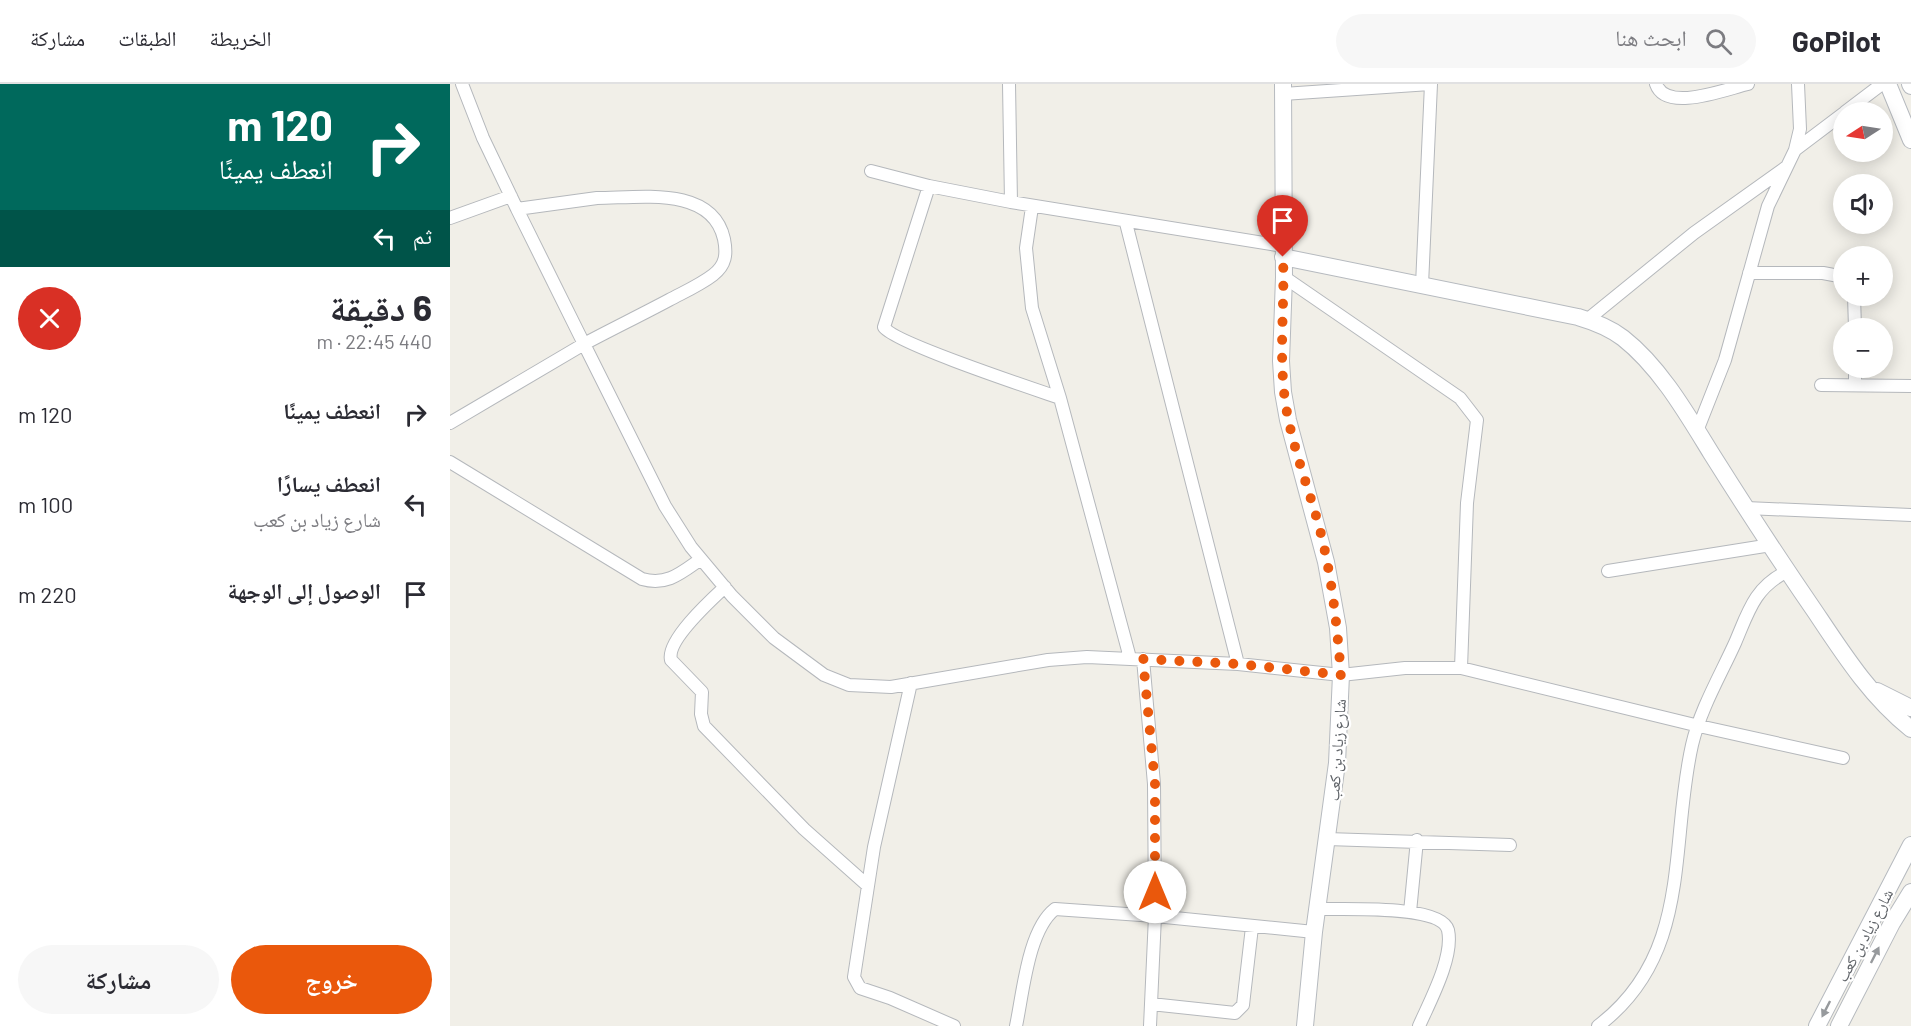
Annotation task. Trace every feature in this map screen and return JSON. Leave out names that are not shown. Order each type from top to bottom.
[{"type":"street","points":[[462,84],[483,138],[517,209],[665,506],[701,559],[724,587],[774,638],[824,675],[849,685],[869,687],[911,684],[1048,660],[1137,658],[1238,664],[1341,675],[1405,668],[1461,668],[1699,726],[1843,758]]},
{"type":"street","points":[[1009,84],[1011,202]]},
{"type":"street","points":[[1283,89],[1431,84],[1422,285]]},
{"type":"street","points":[[1656,84],[1661,94],[1678,100],[1748,84]]},
{"type":"street","points":[[1697,431],[1725,360],[1768,206],[1795,150],[1800,129],[1798,84]]},
{"type":"street","points":[[1858,102],[1882,84]]},
{"type":"street","points":[[1888,84],[1911,140]]},
{"type":"street","name":"شارع زياد بن كعب","points":[[1283,89],[1284,277],[1281,311],[1284,392],[1288,420],[1326,562],[1338,628],[1341,675],[1337,763],[1314,932],[1305,1026]]},
{"type":"street","points":[[1795,150],[1833,121]]},
{"type":"street","points":[[1587,320],[1694,233],[1786,168]]},
{"type":"street","points":[[871,171],[929,186],[1032,207],[1283,251],[1422,285],[1587,320],[1607,327],[1636,349],[1697,431],[1786,572],[1870,688],[1884,705],[1911,729]]},
{"type":"street","points":[[929,186],[884,324],[885,329],[917,345],[1060,398]]},
{"type":"street","points":[[450,218],[511,196]]},
{"type":"street","points":[[450,423],[584,344],[714,274],[726,255],[723,236],[714,216],[698,204],[654,198],[597,198],[517,209]]},
{"type":"street","points":[[1032,207],[1026,248],[1032,308],[1137,658],[1155,784],[1155,916],[1150,1026]]},
{"type":"street","points":[[1126,223],[1238,664]]},
{"type":"street","points":[[1749,273],[1833,274]]},
{"type":"street","points":[[1284,277],[1460,398],[1477,420],[1467,503],[1461,668]]},
{"type":"street","points":[[1855,378],[1855,384]]},
{"type":"street","points":[[1821,385],[1911,386]]},
{"type":"street","points":[[450,462],[642,579],[654,583],[670,580],[701,559]]},
{"type":"street","points":[[1746,508],[1911,515]]},
{"type":"street","points":[[1608,571],[1771,545]]},
{"type":"street","points":[[1598,1026],[1629,996],[1662,942],[1673,895],[1689,762],[1699,726],[1760,589],[1786,572]]},
{"type":"street","points":[[724,587],[695,615],[670,652],[671,660],[702,692],[700,714],[704,726],[804,829],[867,885]]},
{"type":"street","points":[[911,684],[867,885],[861,945],[854,977],[857,985],[954,1026]]},
{"type":"street","points":[[1870,688],[1911,708]]},
{"type":"street","points":[[1328,839],[1417,840],[1510,845]]},
{"type":"street","points":[[1410,912],[1417,840]]},
{"type":"street","name":"شارع زياد بن كعب","points":[[1817,1026],[1911,845]]},
{"type":"street","name":"شارع زياد بن كعب","points":[[1839,1026],[1892,923],[1911,892]]},
{"type":"street","points":[[1016,1026],[1036,939],[1047,916],[1055,909],[1155,916],[1314,932]]},
{"type":"street","points":[[1317,909],[1410,912],[1435,916],[1443,921],[1448,930],[1447,954],[1419,1026]]},
{"type":"street","points":[[1151,1004],[1235,1014],[1243,1005],[1252,927]]},
{"type":"route","points":[[1155,892],[1155,784],[1143,659],[1238,664],[1341,675],[1338,628],[1320,531],[1288,420],[1284,392],[1281,361],[1283,257]]}]
